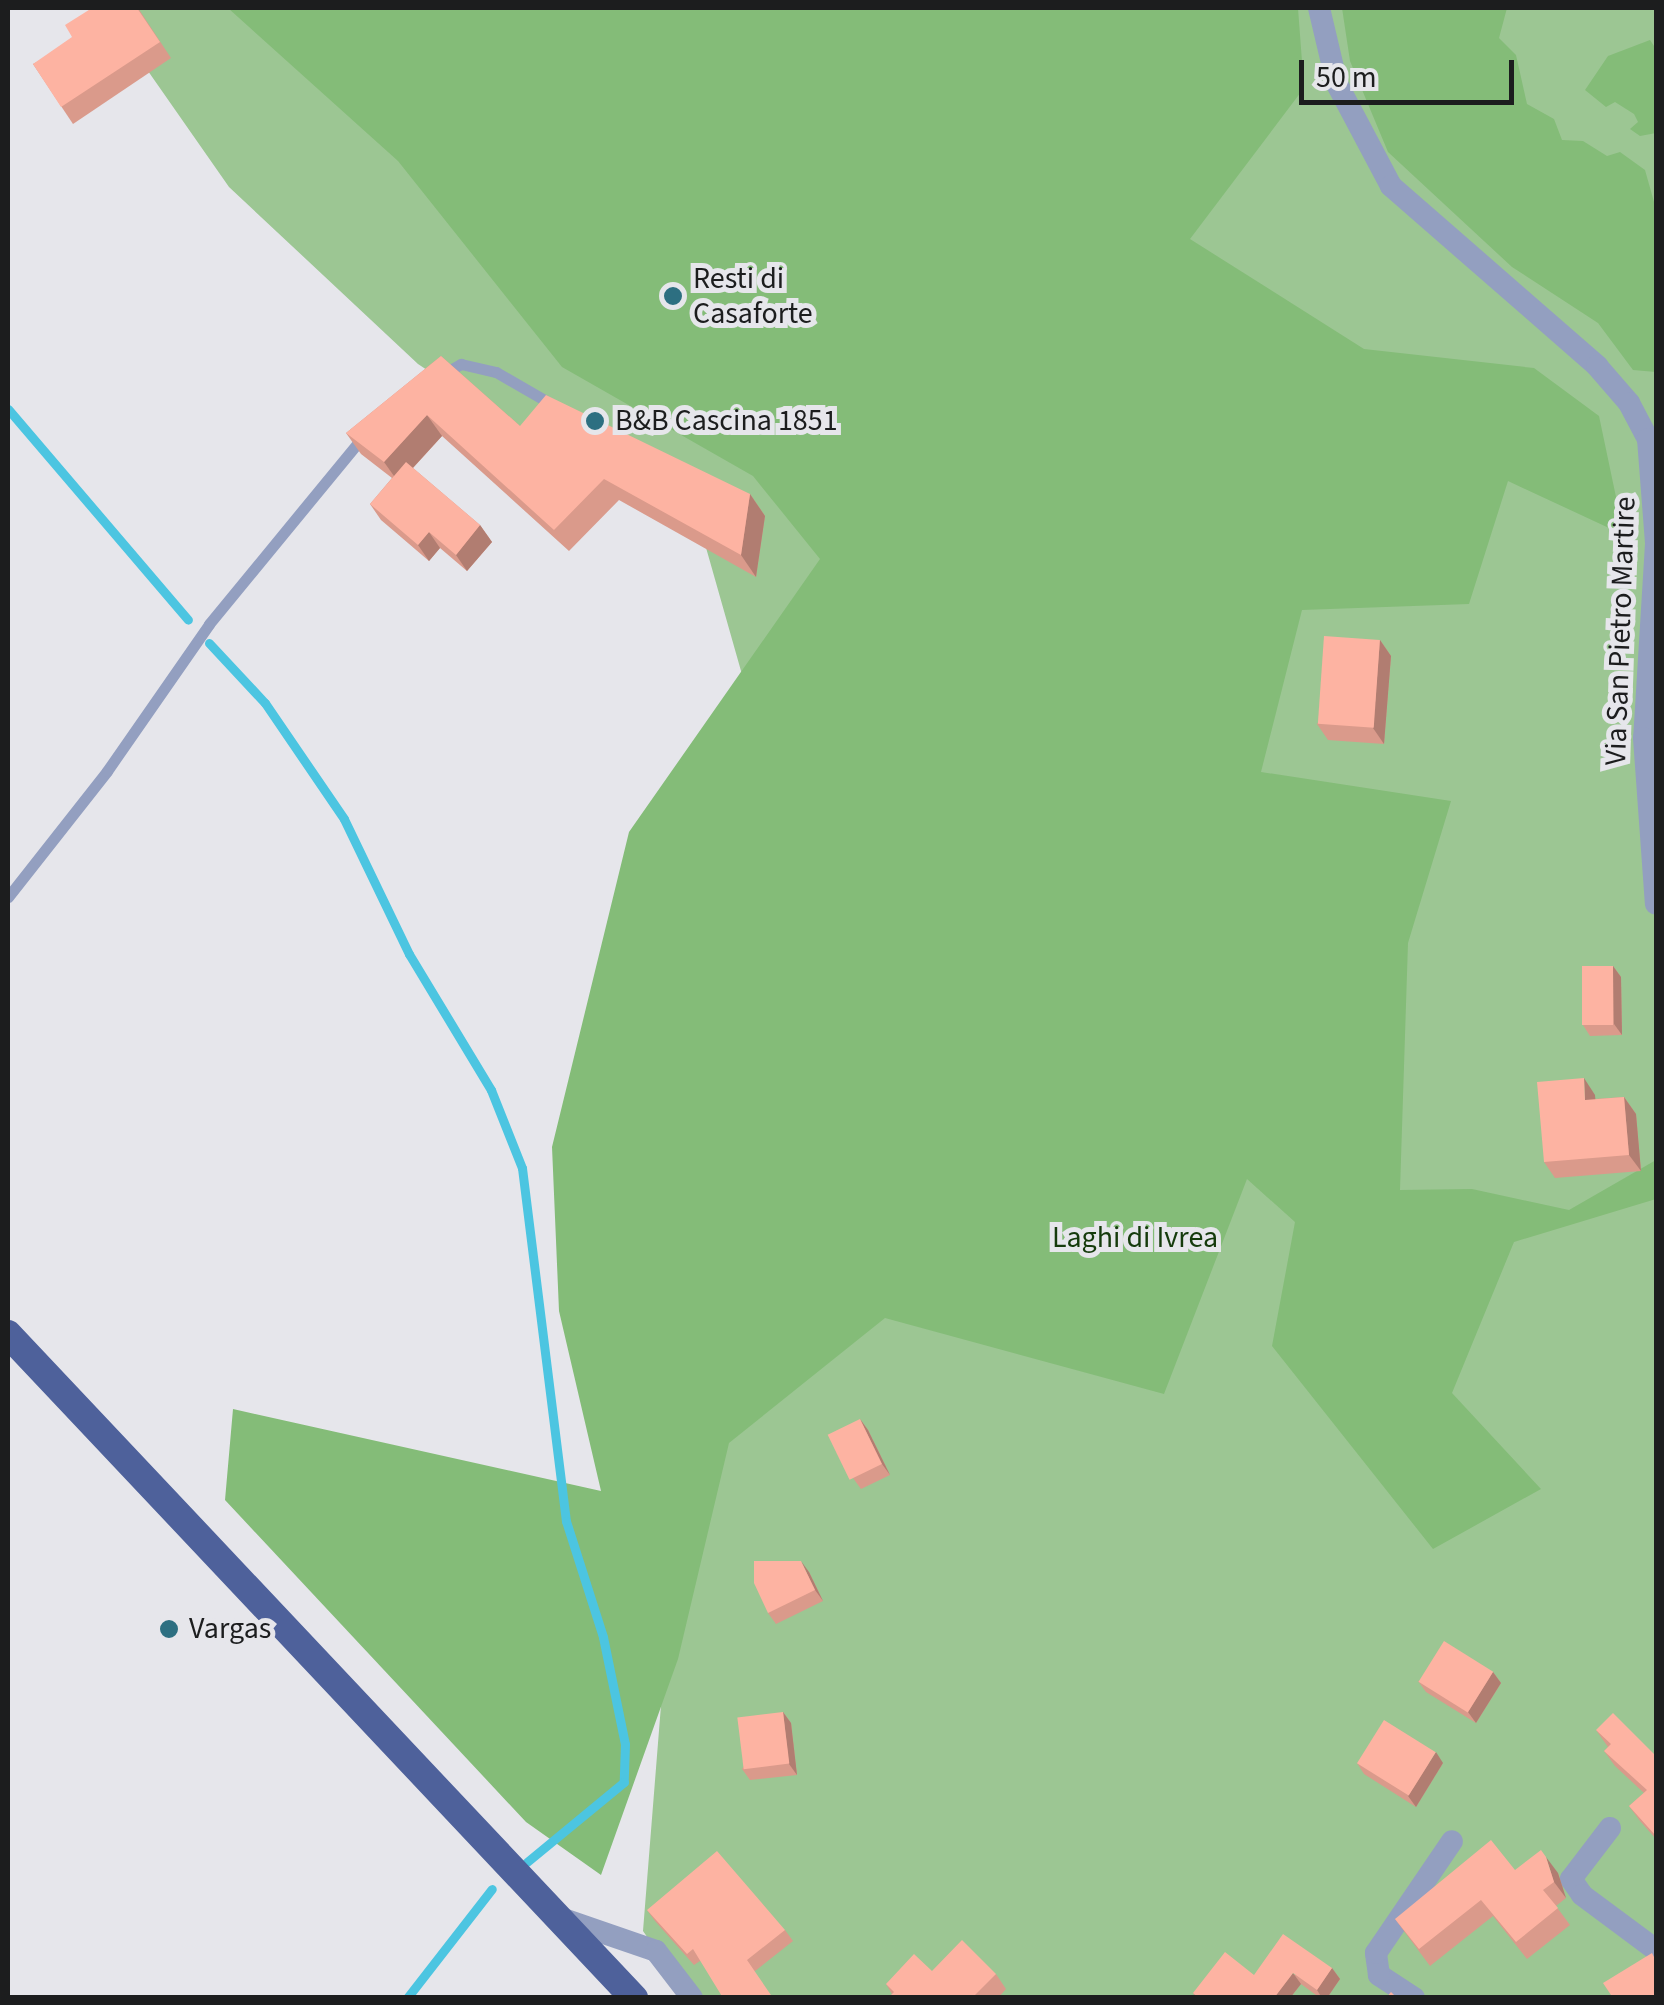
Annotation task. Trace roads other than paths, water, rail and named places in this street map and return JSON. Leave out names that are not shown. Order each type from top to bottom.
[{"type":"main road","points":[[8,1334],[566,1920],[634,1998]]},
{"type":"street","name":"Via San Pietro Martire","points":[[1318,8],[1336,84],[1362,141],[1398,196],[1597,366],[1629,403],[1648,439],[1656,544],[1644,738],[1656,904]]},
{"type":"street","points":[[1610,1828],[1572,1879],[1582,1895],[1656,1950]]},
{"type":"street","points":[[1414,1998],[1379,1975],[1376,1953],[1452,1841]]},
{"type":"street","points":[[566,1920],[656,1952],[692,1998]]},
{"type":"lane","points":[[426,383],[460,364],[496,372],[574,415]]},
{"type":"lane","points":[[8,898],[108,771],[209,624],[379,416]]},
{"type":"waterway","points":[[8,409],[188,620]]},
{"type":"waterway","points":[[209,643],[265,703],[344,819],[409,954],[491,1090],[522,1168],[566,1521],[603,1637],[625,1744],[624,1782],[527,1862]]},
{"type":"waterway","points":[[407,1998],[492,1889]]},
{"type":"place","name":"Resti di Casaforte","points":[[673,296]]},
{"type":"place","name":"B&B Cascina 1851","points":[[595,421]]},
{"type":"place","name":"Vargas","points":[[169,1629]]},
{"type":"park label","name":"Laghi di Ivrea","points":[[1135,1238]]}]
